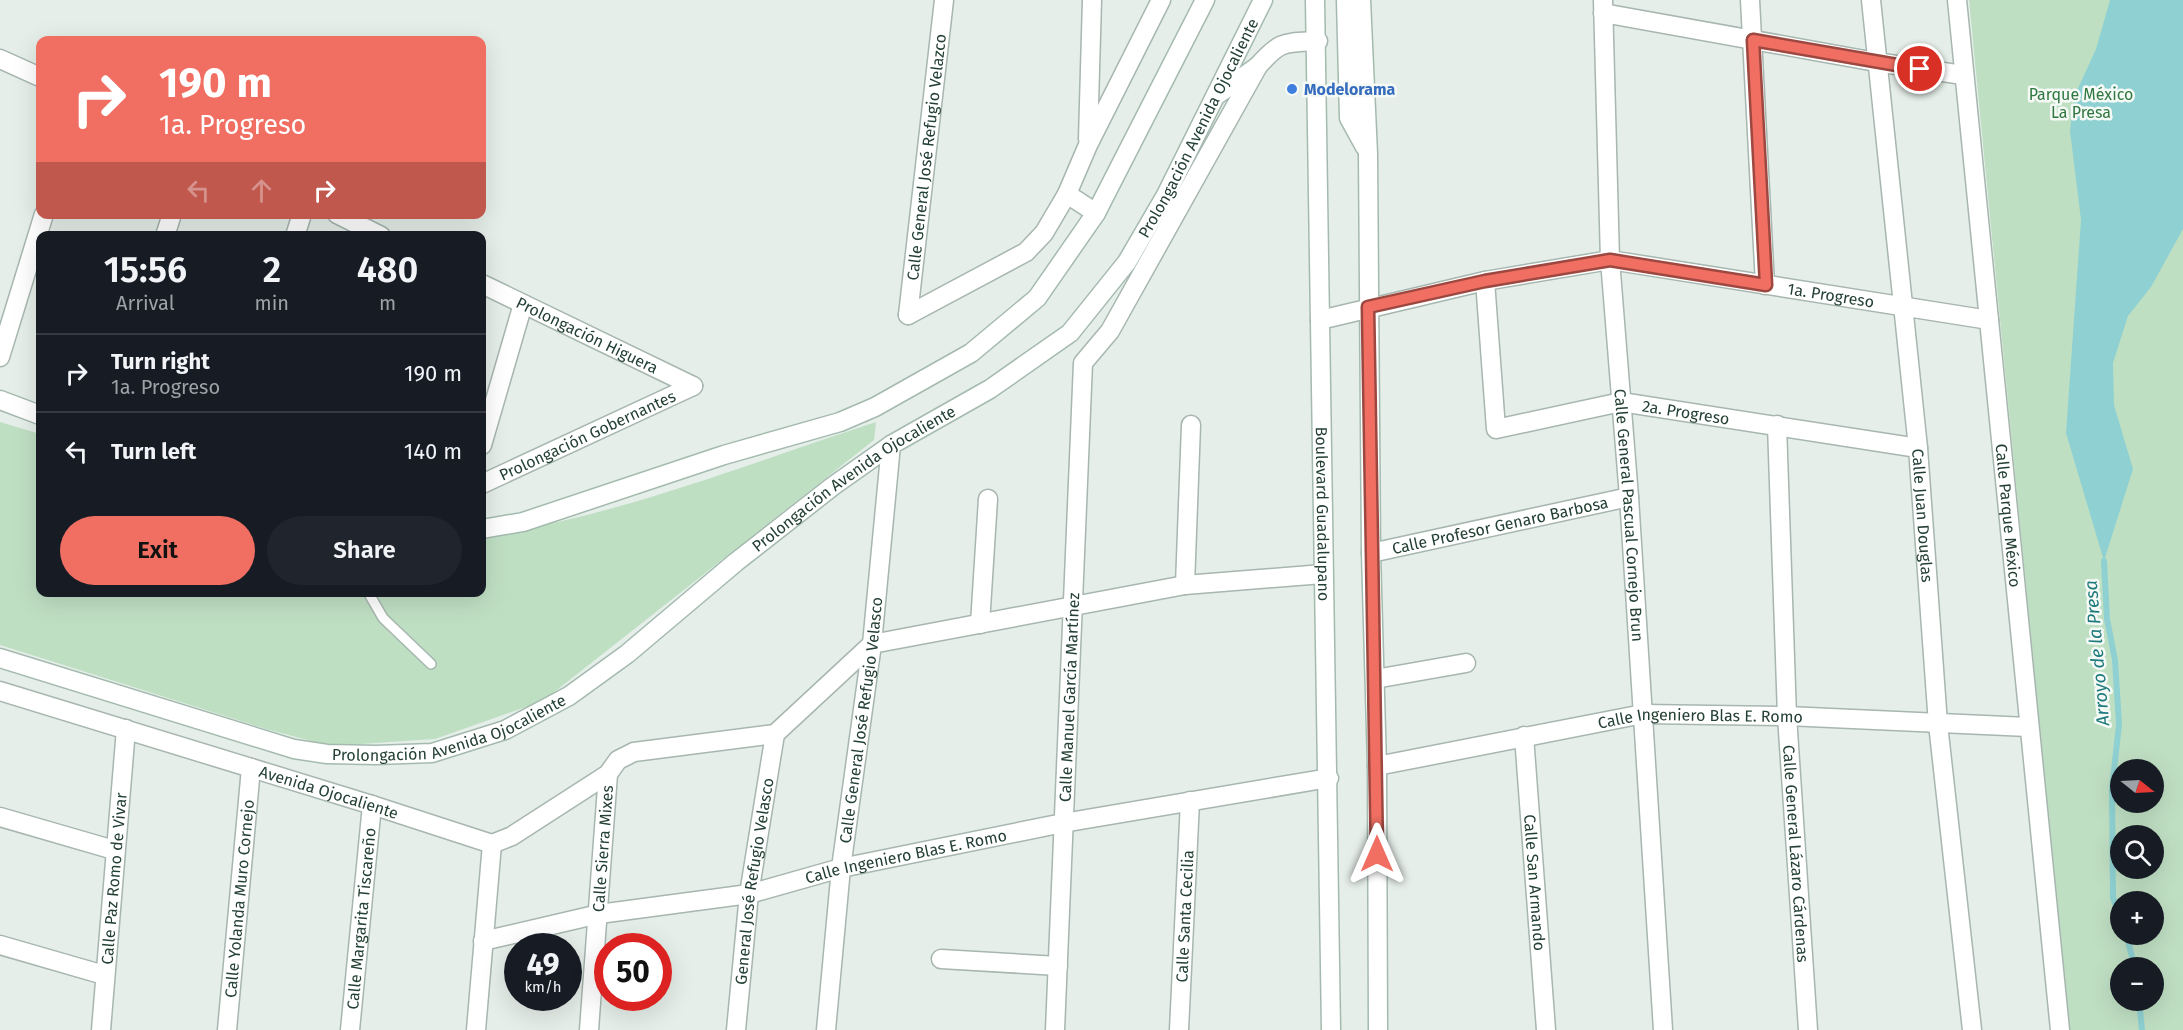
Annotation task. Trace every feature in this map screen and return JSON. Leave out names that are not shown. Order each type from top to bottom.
[{"type":"street","name":"Calle General José Refugio Velazco","points":[[944,0],[908,315],[1026,252],[1055,218],[1067,194]]},
{"type":"street","points":[[1088,145],[1092,0]]},
{"type":"street","points":[[1096,213],[1067,194],[1088,145],[1161,0]]},
{"type":"street","points":[[486,528],[524,522],[724,455],[840,422],[875,407],[971,353],[1037,298],[1096,213],[1205,0]]},
{"type":"street","name":"Prolongación Avenida Ojocaliente","points":[[294,749],[327,754],[432,753],[505,730],[569,696],[736,562],[891,445],[990,389],[1070,333],[1127,262],[1166,195],[1263,0]]},
{"type":"street","name":"Boulevard Guadalupano","points":[[1315,0],[1318,41],[1323,574],[1329,778],[1331,1030]]},
{"type":"street","points":[[1346,0],[1349,118],[1364,142],[1368,154]]},
{"type":"street","points":[[1361,0],[1368,154],[1371,553],[1377,766],[1378,1030]]},
{"type":"street","points":[[1750,0],[1766,285]]},
{"type":"street","name":"Calle Juan Douglas","points":[[1871,0],[1918,448],[1938,724],[1972,1030]]},
{"type":"street","name":"Calle Parque México","points":[[1957,0],[2028,727],[2061,1030]]},
{"type":"street","points":[[1603,6],[1753,40],[1963,75]]},
{"type":"street","name":"Calle General Pascual Cornejo Brun","points":[[1603,6],[1610,260],[1629,497],[1664,1030]]},
{"type":"street","points":[[1215,96],[1258,66],[1274,48],[1284,43],[1318,41]]},
{"type":"street","points":[[0,59],[36,76]]},
{"type":"street","name":"Calle Manuel García Martínez","points":[[1055,1030],[1083,363],[1110,331],[1258,66]]},
{"type":"street","points":[[347,219],[371,231]]},
{"type":"street","points":[[0,357],[36,240]]},
{"type":"street","name":"1a. Progreso","points":[[1320,320],[1485,281],[1610,260],[1989,320]]},
{"type":"street","name":"2a. Progreso","points":[[1485,281],[1496,429],[1622,402],[1918,448]]},
{"type":"street","name":"Prolongación Higuera","points":[[486,286],[693,386]]},
{"type":"street","points":[[486,431],[523,304]]},
{"type":"street","name":"Prolongación Gobernantes","points":[[486,482],[693,386]]},
{"type":"street","points":[[0,400],[36,413]]},
{"type":"street","points":[[1185,585],[1191,425]]},
{"type":"street","name":"Calle General Lázaro Cárdenas","points":[[1777,425],[1787,716],[1808,1030]]},
{"type":"street","name":"Calle General José Refugio Velasco","points":[[826,1030],[841,868],[872,644],[891,445]]},
{"type":"street","name":"Calle Profesor Genaro Barbosa","points":[[1371,553],[1629,497]]},
{"type":"street","points":[[980,624],[988,499]]},
{"type":"street","points":[[476,1030],[492,844],[512,836],[608,774],[618,760],[634,752],[776,734],[872,644],[1185,585],[1323,574]]},
{"type":"street","name":"Avenida Ojocaliente","points":[[0,658],[294,749]]},
{"type":"street","points":[[1375,679],[1466,663]]},
{"type":"street","name":"Avenida Ojocaliente","points":[[0,692],[126,729],[492,844]]},
{"type":"street","name":"Calle Ingeniero Blas E. Romo","points":[[1377,766],[1643,714],[1787,716],[2028,727]]},
{"type":"street","name":"Calle Paz Romo de Vivar","points":[[100,1030],[126,729]]},
{"type":"street","name":"General José Refugio Velasco","points":[[736,1030],[749,894],[776,734]]},
{"type":"street","name":"Calle San Armando","points":[[1524,736],[1546,1030]]},
{"type":"street","name":"Calle Yolanda Muro Cornejo","points":[[227,1030],[251,768]]},
{"type":"street","name":"Calle Sierra Mixes","points":[[589,1030],[608,774]]},
{"type":"street","name":"Calle Ingeniero Blas E. Romo","points":[[483,941],[599,914],[749,894],[841,868],[1063,823],[1329,778]]},
{"type":"street","name":"Calle Santa Cecilia","points":[[1179,1030],[1190,801]]},
{"type":"street","name":"Calle Margarita Tiscareño","points":[[350,1030],[372,805]]},
{"type":"street","points":[[0,818],[114,850]]},
{"type":"street","points":[[0,945],[104,975]]},
{"type":"street","points":[[941,959],[1058,966]]},
{"type":"lane","points":[[371,597],[383,618],[431,664]]},
{"type":"green space","name":"Parque México La Presa","points":[[1969,0],[2183,0],[2183,1030],[2069,1030]]},
{"type":"green space","points":[[0,422],[36,433],[36,597],[486,597],[486,535],[582,516],[632,503],[876,422],[874,440],[543,701],[435,739],[330,746],[266,729],[0,645]]},
{"type":"water","points":[[2110,0],[2183,0],[2183,229],[2151,287],[2128,316],[2113,363],[2114,405],[2133,469],[2104,561],[2066,433],[2081,220],[2070,131],[2074,97],[2096,49]]},
{"type":"waterway","name":"Arroyo de la Presa","points":[[2104,561],[2107,619],[2115,660],[2119,724],[2112,789],[2113,891]]},
{"type":"waterway","name":"Arroyo de la Presa","points":[[2129,945],[2132,957]]},
{"type":"waterway","name":"Arroyo de la Presa","points":[[2140,1011],[2142,1030]]},
{"type":"place","name":"Modelorama","points":[[1292,89]]},
{"type":"route","points":[[1377,854],[1377,736],[1371,553],[1368,307],[1485,281],[1610,260],[1766,285],[1753,40],[1920,69]]}]
